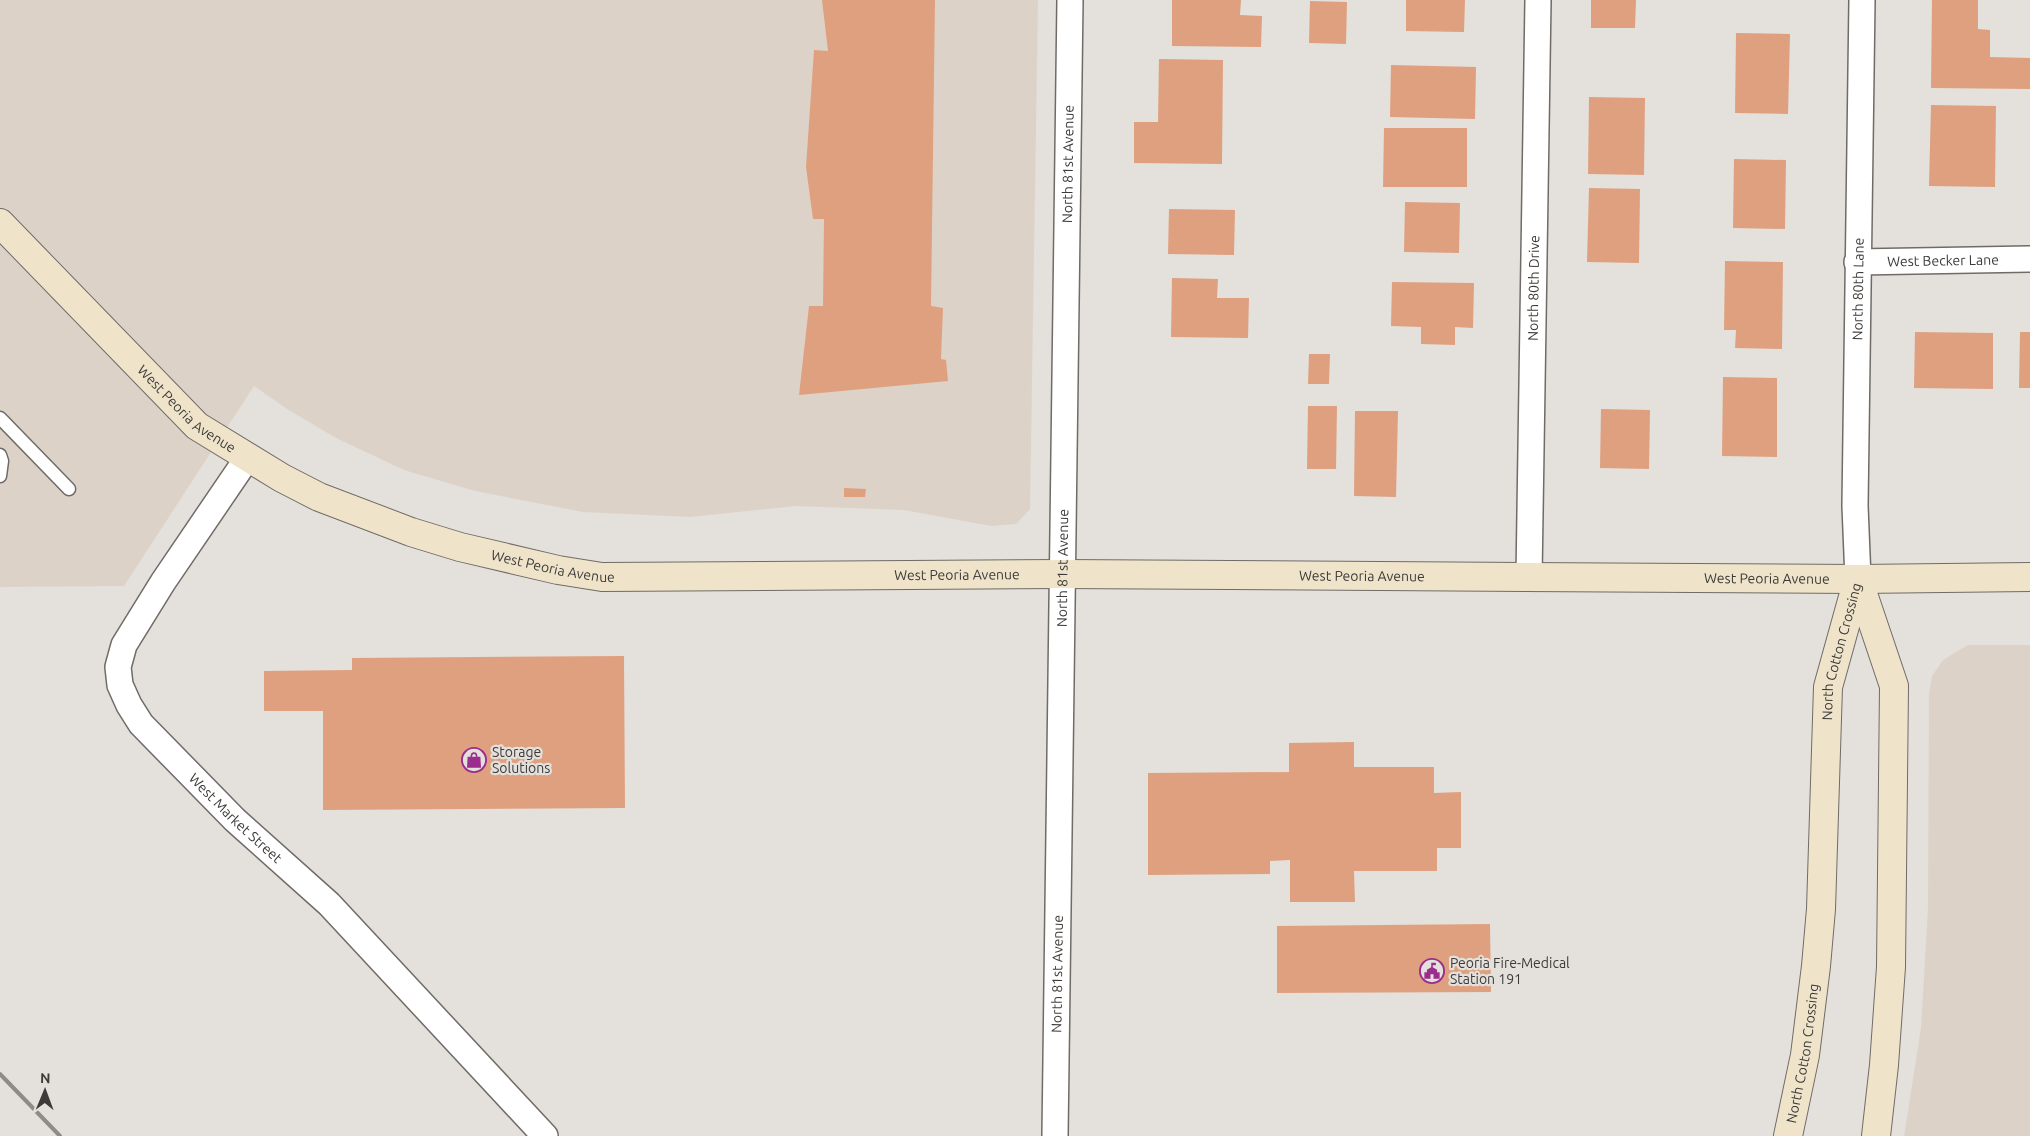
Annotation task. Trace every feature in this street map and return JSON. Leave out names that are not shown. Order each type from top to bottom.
[{"type":"main road","name":"West Peoria Avenue","points":[[0,223],[197,426],[319,498],[366,516],[460,546],[558,570],[602,577],[1062,574],[1858,579],[2030,577]]},
{"type":"main road","name":"North Cotton Crossing","points":[[1788,1136],[1805,1054],[1818,947],[1821,909],[1828,687],[1858,579]]},
{"type":"main road","name":"North Cotton Crossing","points":[[1858,579],[1894,686],[1891,967],[1884,1064],[1876,1136]]},
{"type":"street","name":"North 81st Avenue","points":[[1055,1136],[1070,0]]},
{"type":"street","name":"North 80th Drive","points":[[1529,577],[1538,0]]},
{"type":"street","name":"North 80th Lane","points":[[1858,579],[1855,506],[1862,0]]},
{"type":"street","name":"West Becker Lane","points":[[1857,262],[2030,259]]},
{"type":"street","name":"West Market Street","points":[[248,457],[168,575],[124,645],[118,667],[120,685],[129,705],[142,724],[235,820],[329,904],[545,1136]]},
{"type":"lane","points":[[0,418],[69,489]]},
{"type":"lane","points":[[0,455],[2,460],[0,476]]},
{"type":"shaded area","points":[[0,0],[1038,0],[1030,509],[1016,524],[991,526],[904,510],[796,506],[690,517],[583,512],[475,491],[404,470],[336,438],[287,409],[254,386],[124,586],[0,587]]},
{"type":"shaded area","points":[[1968,645],[2030,645],[2030,1136],[1904,1136],[1921,1028],[1928,907],[1929,694],[1932,676],[1943,660]]},
{"type":"building","points":[[822,0],[935,0],[931,306],[943,308],[941,359],[946,360],[948,381],[799,395],[809,306],[823,306],[824,219],[813,219],[806,167],[814,50],[828,51]]},
{"type":"building","points":[[1172,0],[1241,0],[1240,15],[1262,16],[1261,47],[1172,46]]},
{"type":"building","points":[[1406,0],[1465,0],[1464,32],[1406,31]]},
{"type":"building","points":[[1591,0],[1636,0],[1635,28],[1591,28]]},
{"type":"building","points":[[1932,0],[1978,0],[1978,29],[1990,30],[1990,57],[2030,58],[2030,89],[1931,88]]},
{"type":"building","points":[[1310,1],[1347,2],[1346,44],[1309,43]]},
{"type":"building","points":[[1736,33],[1790,34],[1788,114],[1735,113]]},
{"type":"building","points":[[1159,59],[1223,60],[1222,164],[1134,163],[1134,122],[1158,122]]},
{"type":"building","points":[[1391,65],[1476,67],[1475,119],[1390,117]]},
{"type":"building","points":[[1589,97],[1645,98],[1644,175],[1588,174]]},
{"type":"building","points":[[1931,105],[1996,106],[1995,187],[1929,186]]},
{"type":"building","points":[[1384,128],[1467,128],[1467,187],[1383,187]]},
{"type":"building","points":[[1734,159],[1786,160],[1785,229],[1733,228]]},
{"type":"building","points":[[1589,188],[1640,189],[1639,263],[1587,262]]},
{"type":"building","points":[[1405,202],[1460,203],[1459,253],[1404,252]]},
{"type":"building","points":[[1169,209],[1235,210],[1234,255],[1168,254]]},
{"type":"building","points":[[1725,261],[1783,262],[1782,349],[1735,348],[1736,330],[1724,330]]},
{"type":"building","points":[[1172,278],[1218,279],[1217,298],[1249,298],[1248,338],[1171,337]]},
{"type":"building","points":[[1392,282],[1474,283],[1473,328],[1455,327],[1455,345],[1421,344],[1421,327],[1391,326]]},
{"type":"building","points":[[1915,332],[1993,333],[1993,389],[1914,388]]},
{"type":"building","points":[[2020,332],[2030,332],[2030,388],[2019,388]]},
{"type":"building","points":[[1309,354],[1330,354],[1329,384],[1308,384]]},
{"type":"building","points":[[1723,377],[1777,378],[1777,457],[1722,456]]},
{"type":"building","points":[[1308,406],[1337,406],[1336,469],[1307,469]]},
{"type":"building","points":[[1601,409],[1650,410],[1649,469],[1600,468]]},
{"type":"building","points":[[1355,411],[1398,411],[1396,497],[1354,496]]},
{"type":"building","points":[[844,488],[866,489],[865,497],[844,497]]},
{"type":"building","name":"Storage Solutions","points":[[624,656],[625,808],[323,810],[323,711],[264,711],[264,671],[352,670],[352,658]]},
{"type":"building","points":[[1354,742],[1354,767],[1434,767],[1434,793],[1461,792],[1461,848],[1437,848],[1437,871],[1354,871],[1355,902],[1290,902],[1290,860],[1270,861],[1270,874],[1148,875],[1148,773],[1289,772],[1289,743]]},
{"type":"building","points":[[1490,924],[1491,992],[1277,993],[1277,926]]},
{"type":"railway","points":[[0,1074],[60,1136]]},
{"type":"place","name":"Storage Solutions","points":[[474,760]]},
{"type":"place","name":"Peoria Fire-Medical Station 191","points":[[1432,971]]}]
